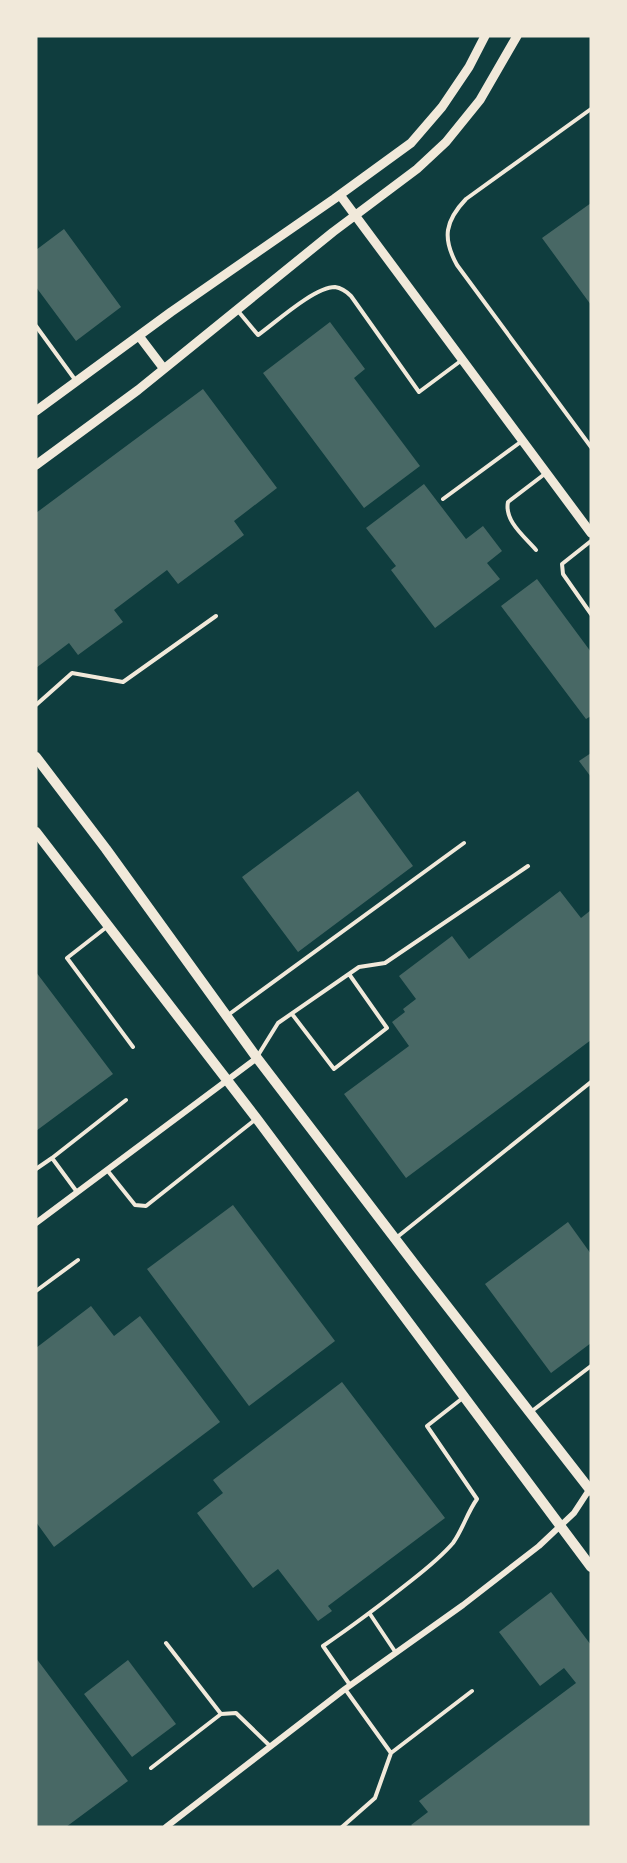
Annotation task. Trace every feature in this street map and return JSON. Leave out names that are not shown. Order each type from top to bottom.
[{"type":"main road","points":[[36,757],[106,849],[257,1058],[590,1489]]},
{"type":"main road","points":[[36,832],[257,1119],[591,1567]]},
{"type":"street","points":[[36,411],[411,142],[442,107],[469,67],[485,36]]},
{"type":"street","points":[[36,465],[164,369],[417,169],[446,142],[480,100],[517,36]]},
{"type":"street","points":[[340,195],[591,533]]},
{"type":"street","points":[[139,336],[164,369]]},
{"type":"street","points":[[36,1223],[257,1058]]},
{"type":"street","points":[[166,1827],[348,1687],[464,1605],[539,1546],[574,1513],[590,1489]]},
{"type":"lane","points":[[591,109],[466,199],[455,210],[449,223],[447,238],[450,252],[457,265],[591,447]]},
{"type":"lane","points":[[237,310],[258,335],[309,297],[335,287],[351,296],[418,392],[462,359]]},
{"type":"lane","points":[[36,327],[77,381]]},
{"type":"lane","points":[[443,499],[522,440]]},
{"type":"lane","points":[[536,550],[512,521],[507,510],[508,502],[546,473]]},
{"type":"lane","points":[[591,541],[562,564],[562,574],[591,614]]},
{"type":"lane","points":[[36,705],[72,673],[123,682],[216,616]]},
{"type":"lane","points":[[227,1015],[464,843]]},
{"type":"lane","points":[[257,1058],[278,1023],[359,967],[385,963],[528,866]]},
{"type":"lane","points":[[108,926],[67,957],[133,1047]]},
{"type":"lane","points":[[292,1014],[334,1069],[387,1028],[348,974]]},
{"type":"lane","points":[[395,1239],[591,1082]]},
{"type":"lane","points":[[36,1169],[126,1100]]},
{"type":"lane","points":[[107,1170],[135,1205],[146,1206],[257,1119]]},
{"type":"lane","points":[[52,1158],[77,1192]]},
{"type":"lane","points":[[36,1292],[78,1260]]},
{"type":"lane","points":[[530,1413],[591,1366]]},
{"type":"lane","points":[[391,1753],[323,1646],[370,1614],[433,1563],[452,1544],[463,1527],[477,1499],[427,1426],[464,1396]]},
{"type":"lane","points":[[370,1614],[396,1653]]},
{"type":"lane","points":[[166,1643],[222,1714]]},
{"type":"lane","points":[[342,1827],[375,1798],[391,1753],[472,1691]]},
{"type":"lane","points":[[151,1768],[222,1714],[236,1713],[271,1746]]},
{"type":"building","points":[[591,203],[591,305],[542,238]]},
{"type":"building","points":[[64,229],[121,307],[76,341],[36,287],[36,250]]},
{"type":"building","points":[[330,322],[365,369],[354,378],[420,466],[364,508],[263,373]]},
{"type":"building","points":[[203,389],[277,488],[234,521],[244,535],[178,584],[167,570],[114,610],[123,622],[78,655],[69,643],[36,668],[36,513]]},
{"type":"building","points":[[424,484],[466,539],[483,526],[502,551],[487,563],[500,579],[435,628],[391,570],[396,566],[366,528]]},
{"type":"building","points":[[537,579],[591,652],[591,716],[586,719],[501,606]]},
{"type":"building","points":[[591,753],[591,777],[579,761]]},
{"type":"building","points":[[358,791],[413,866],[298,952],[242,877]]},
{"type":"building","points":[[560,891],[581,918],[591,910],[591,1040],[406,1178],[344,1094],[409,1046],[392,1022],[416,999],[399,976],[452,936],[469,959]]},
{"type":"building","points":[[36,972],[113,1074],[36,1131]]},
{"type":"building","points":[[233,1205],[335,1341],[249,1406],[147,1269]]},
{"type":"building","points":[[568,1222],[591,1254],[591,1343],[551,1373],[485,1284]]},
{"type":"building","points":[[91,1306],[114,1336],[140,1316],[220,1422],[54,1547],[36,1522],[36,1348]]},
{"type":"building","points":[[342,1382],[445,1518],[328,1606],[332,1611],[318,1621],[278,1569],[253,1588],[197,1513],[223,1493],[213,1480]]},
{"type":"building","points":[[551,1592],[591,1645],[591,1827],[413,1827],[411,1825],[428,1812],[419,1801],[576,1683],[564,1668],[540,1686],[499,1632]]},
{"type":"building","points":[[36,1658],[128,1781],[66,1827],[36,1827]]},
{"type":"building","points":[[128,1660],[176,1724],[132,1757],[84,1694]]}]
